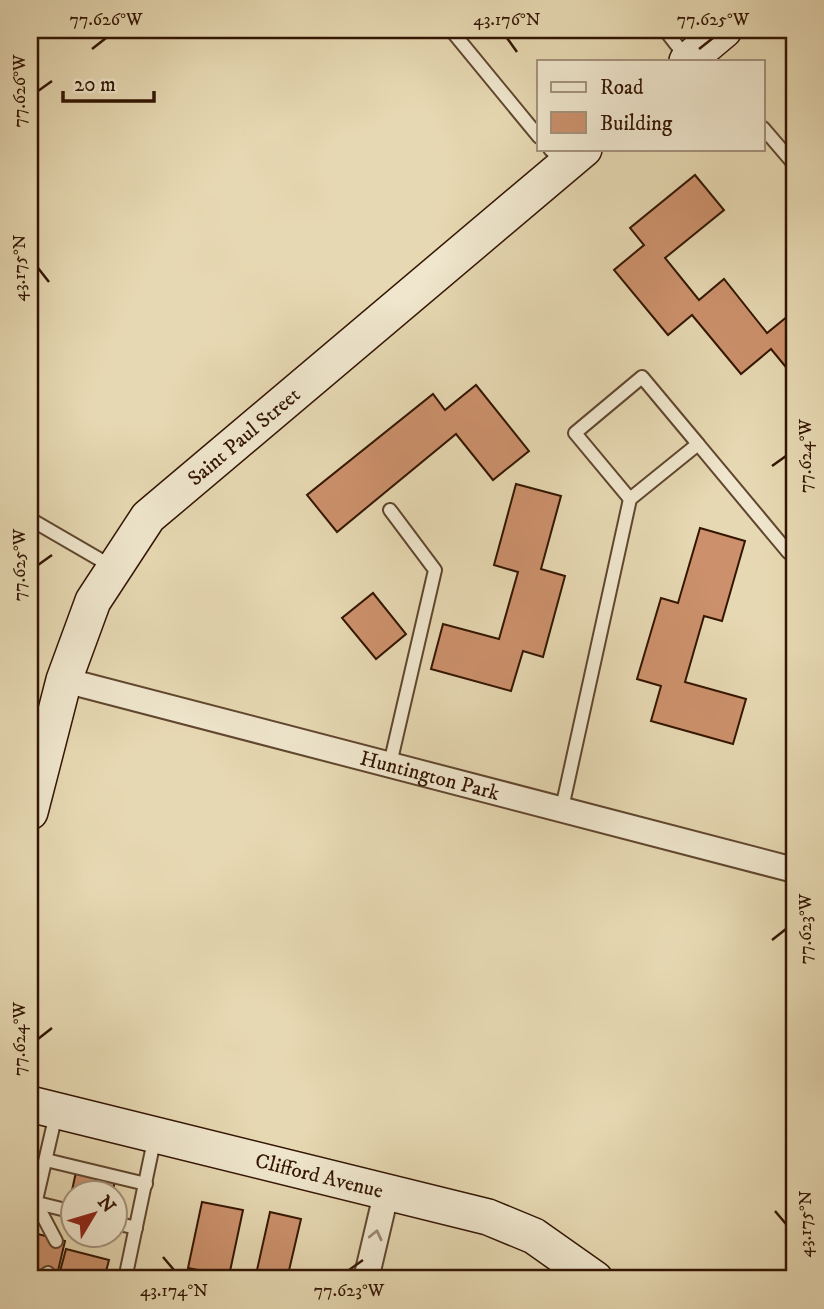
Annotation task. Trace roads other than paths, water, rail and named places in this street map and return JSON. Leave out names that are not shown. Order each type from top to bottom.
[{"type":"main road","points":[[695,59],[724,30]]},
{"type":"main road","name":"Saint Paul Street","points":[[30,812],[64,680],[93,601],[148,516],[566,154]]},
{"type":"main road","name":"Clifford Avenue","points":[[43,1107],[488,1217],[523,1231],[564,1255],[595,1279]]},
{"type":"street","name":"Huntington Park","points":[[64,680],[794,870]]},
{"type":"street","points":[[366,1279],[387,1190]]},
{"type":"lane","points":[[451,30],[537,135]]},
{"type":"lane","points":[[665,30],[695,59]]},
{"type":"lane","points":[[764,129],[794,164]]},
{"type":"lane","points":[[630,499],[575,433],[642,377],[788,552],[794,555]]},
{"type":"lane","points":[[562,808],[630,499],[698,444]]},
{"type":"lane","points":[[390,510],[435,570],[390,764]]},
{"type":"lane","points":[[30,519],[115,568]]},
{"type":"lane","points":[[30,1226],[32,1204],[46,1160],[43,1107]]},
{"type":"lane","points":[[125,1279],[155,1133]]},
{"type":"lane","points":[[46,1160],[146,1184]]},
{"type":"lane","points":[[32,1204],[60,1209]]},
{"type":"lane","points":[[32,1204],[56,1241]]},
{"type":"lane","points":[[130,1226],[136,1228]]}]
